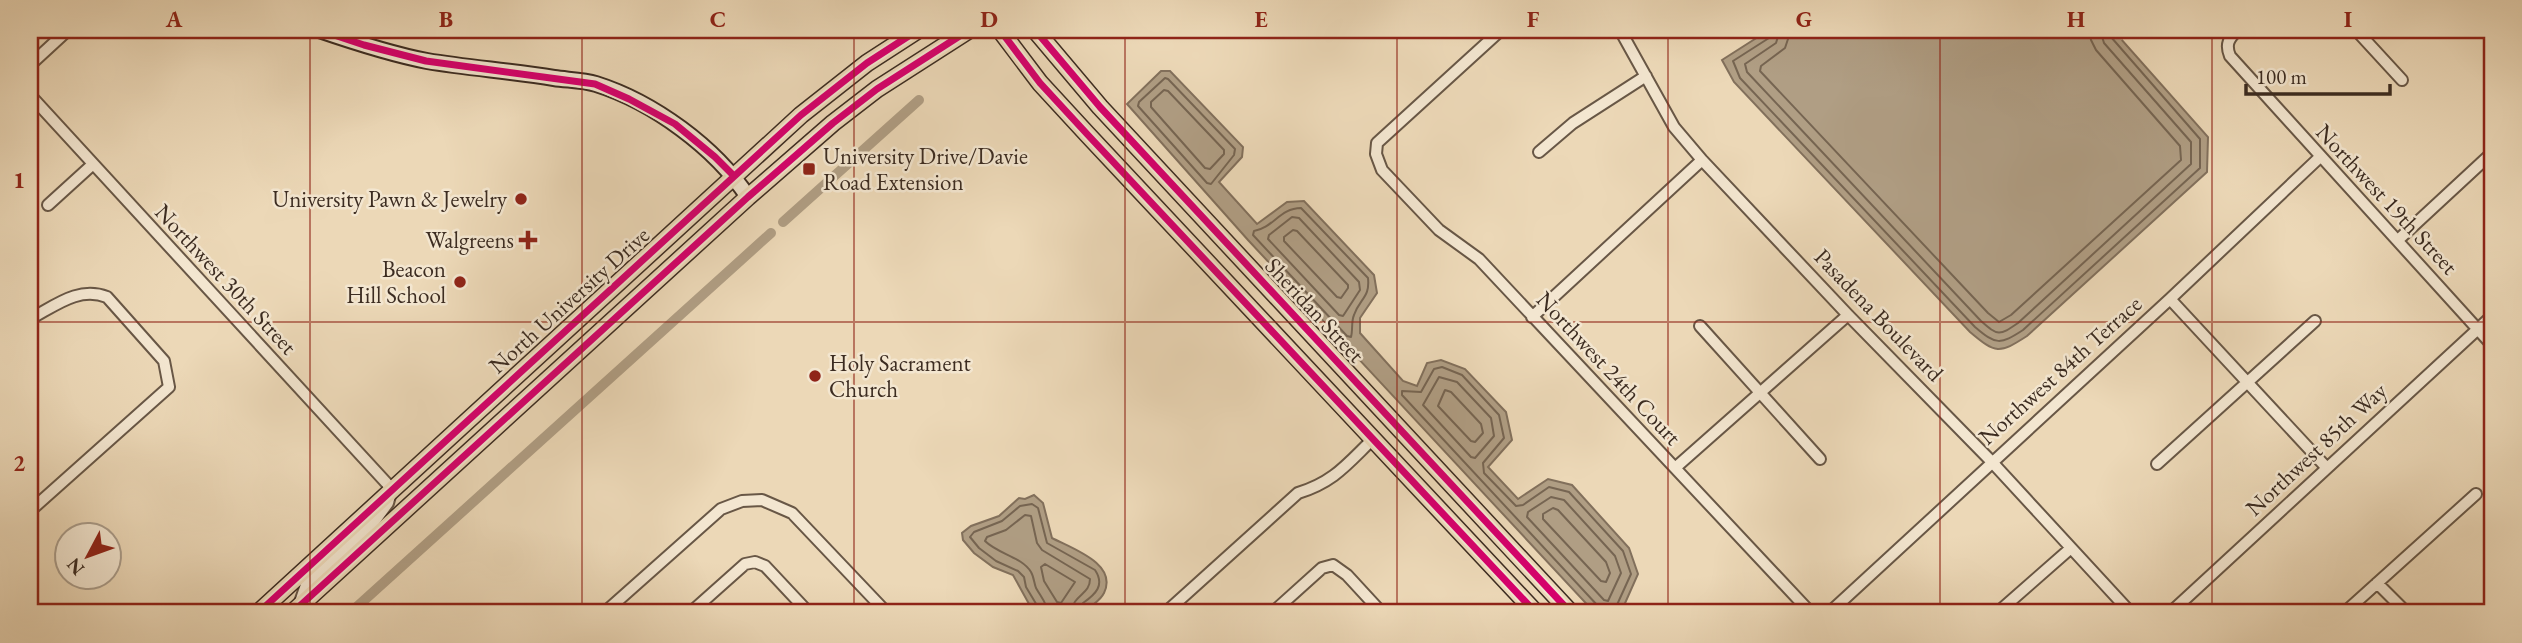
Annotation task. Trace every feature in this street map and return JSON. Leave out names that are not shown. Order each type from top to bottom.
[{"type":"main road","points":[[319,30],[426,61],[595,84],[675,124],[715,157],[734,176],[748,197]]},
{"type":"main road","name":"North University Drive","points":[[258,613],[823,96],[918,30]]},
{"type":"main road","name":"North University Drive","points":[[295,611],[748,197],[833,123],[877,89],[969,30]]},
{"type":"main road","name":"Sheridan Street","points":[[1000,30],[1040,83],[1536,613]]},
{"type":"main road","name":"Sheridan Street","points":[[1035,30],[1100,107],[1570,613]]},
{"type":"main road","points":[[418,497],[417,486],[425,473],[495,409],[510,391],[517,374]]},
{"type":"street","points":[[30,65],[68,30]]},
{"type":"street","name":"Northwest 24th Court","points":[[1501,30],[1377,143],[1376,154],[1382,170],[1439,230],[1479,259],[1811,613]]},
{"type":"street","name":"Pasadena Boulevard","points":[[1620,30],[1674,127],[1848,315],[1991,461],[2131,613]]},
{"type":"street","name":"Northwest 19th Street","points":[[2238,30],[2230,37],[2227,48],[2230,57],[2492,345]]},
{"type":"street","points":[[2356,30],[2402,80]]},
{"type":"street","points":[[1539,152],[1573,123],[1646,76]]},
{"type":"street","name":"Northwest 30th Street","points":[[30,95],[392,489]]},
{"type":"street","points":[[2398,240],[2492,153]]},
{"type":"street","name":"Northwest 84th Terrace","points":[[1829,613],[2320,157]]},
{"type":"street","points":[[1532,317],[1703,160]]},
{"type":"street","points":[[48,205],[92,165]]},
{"type":"street","points":[[30,319],[79,293],[95,293],[107,297],[164,361],[169,387],[30,510]]},
{"type":"street","points":[[2170,299],[2326,467]]},
{"type":"street","points":[[1675,468],[1848,315]]},
{"type":"street","name":"Northwest 85th Way","points":[[2170,613],[2492,316]]},
{"type":"street","points":[[2157,464],[2315,321]]},
{"type":"street","points":[[1700,327],[1820,459]]},
{"type":"street","points":[[1165,613],[1298,493],[1320,486],[1338,474],[1373,439]]},
{"type":"street","points":[[295,611],[306,585],[374,522],[388,503],[392,489]]},
{"type":"street","points":[[2344,613],[2476,494]]},
{"type":"street","points":[[604,613],[721,509],[752,500],[772,503],[792,513],[887,613]]},
{"type":"street","points":[[1997,613],[2071,548]]},
{"type":"street","points":[[690,613],[745,564],[755,562],[765,566],[809,613]]},
{"type":"street","points":[[1272,613],[1322,568],[1333,565],[1347,575],[1382,613]]},
{"type":"street","points":[[2377,583],[2407,613]]},
{"type":"water","points":[[1769,30],[2113,30],[2208,137],[2207,172],[2027,336],[2010,346],[1992,348],[1970,332],[1734,82],[1722,60]]},
{"type":"water","points":[[1161,71],[1170,71],[1243,147],[1242,157],[1219,182],[1257,224],[1287,202],[1304,201],[1374,275],[1377,293],[1360,318],[1360,333],[1403,381],[1417,386],[1427,363],[1441,360],[1465,369],[1506,412],[1512,440],[1488,467],[1518,499],[1548,479],[1572,485],[1629,548],[1638,574],[1622,610],[1624,613],[1595,613],[1248,240],[1127,104]]},
{"type":"water","points":[[1034,495],[1043,503],[1052,538],[1091,559],[1105,574],[1107,583],[1104,593],[1086,613],[1034,613],[1013,575],[993,567],[974,553],[963,540],[962,533],[971,526],[999,516],[1019,498],[1025,499]]},
{"type":"waterway","points":[[2119,36],[2126,30]]},
{"type":"waterway","points":[[783,222],[919,100]]},
{"type":"waterway","points":[[350,613],[771,233]]},
{"type":"cycle path","points":[[319,30],[426,61],[595,84],[675,124],[734,176]]},
{"type":"cycle path","points":[[258,613],[801,115],[867,63],[918,30]]},
{"type":"cycle path","points":[[292,613],[748,197],[833,123],[877,89],[969,30]]},
{"type":"cycle path","points":[[1000,30],[1040,83],[1536,613]]},
{"type":"cycle path","points":[[1035,30],[1100,107],[1571,613]]},
{"type":"place","name":"University Drive/Davie Road Extension","points":[[809,169]]},
{"type":"place","name":"University Pawn & Jewelry","points":[[521,199]]},
{"type":"place","name":"Walgreens","points":[[528,240]]},
{"type":"place","name":"Beacon Hill School","points":[[460,282]]},
{"type":"place","name":"Holy Sacrament Church","points":[[815,376]]}]
